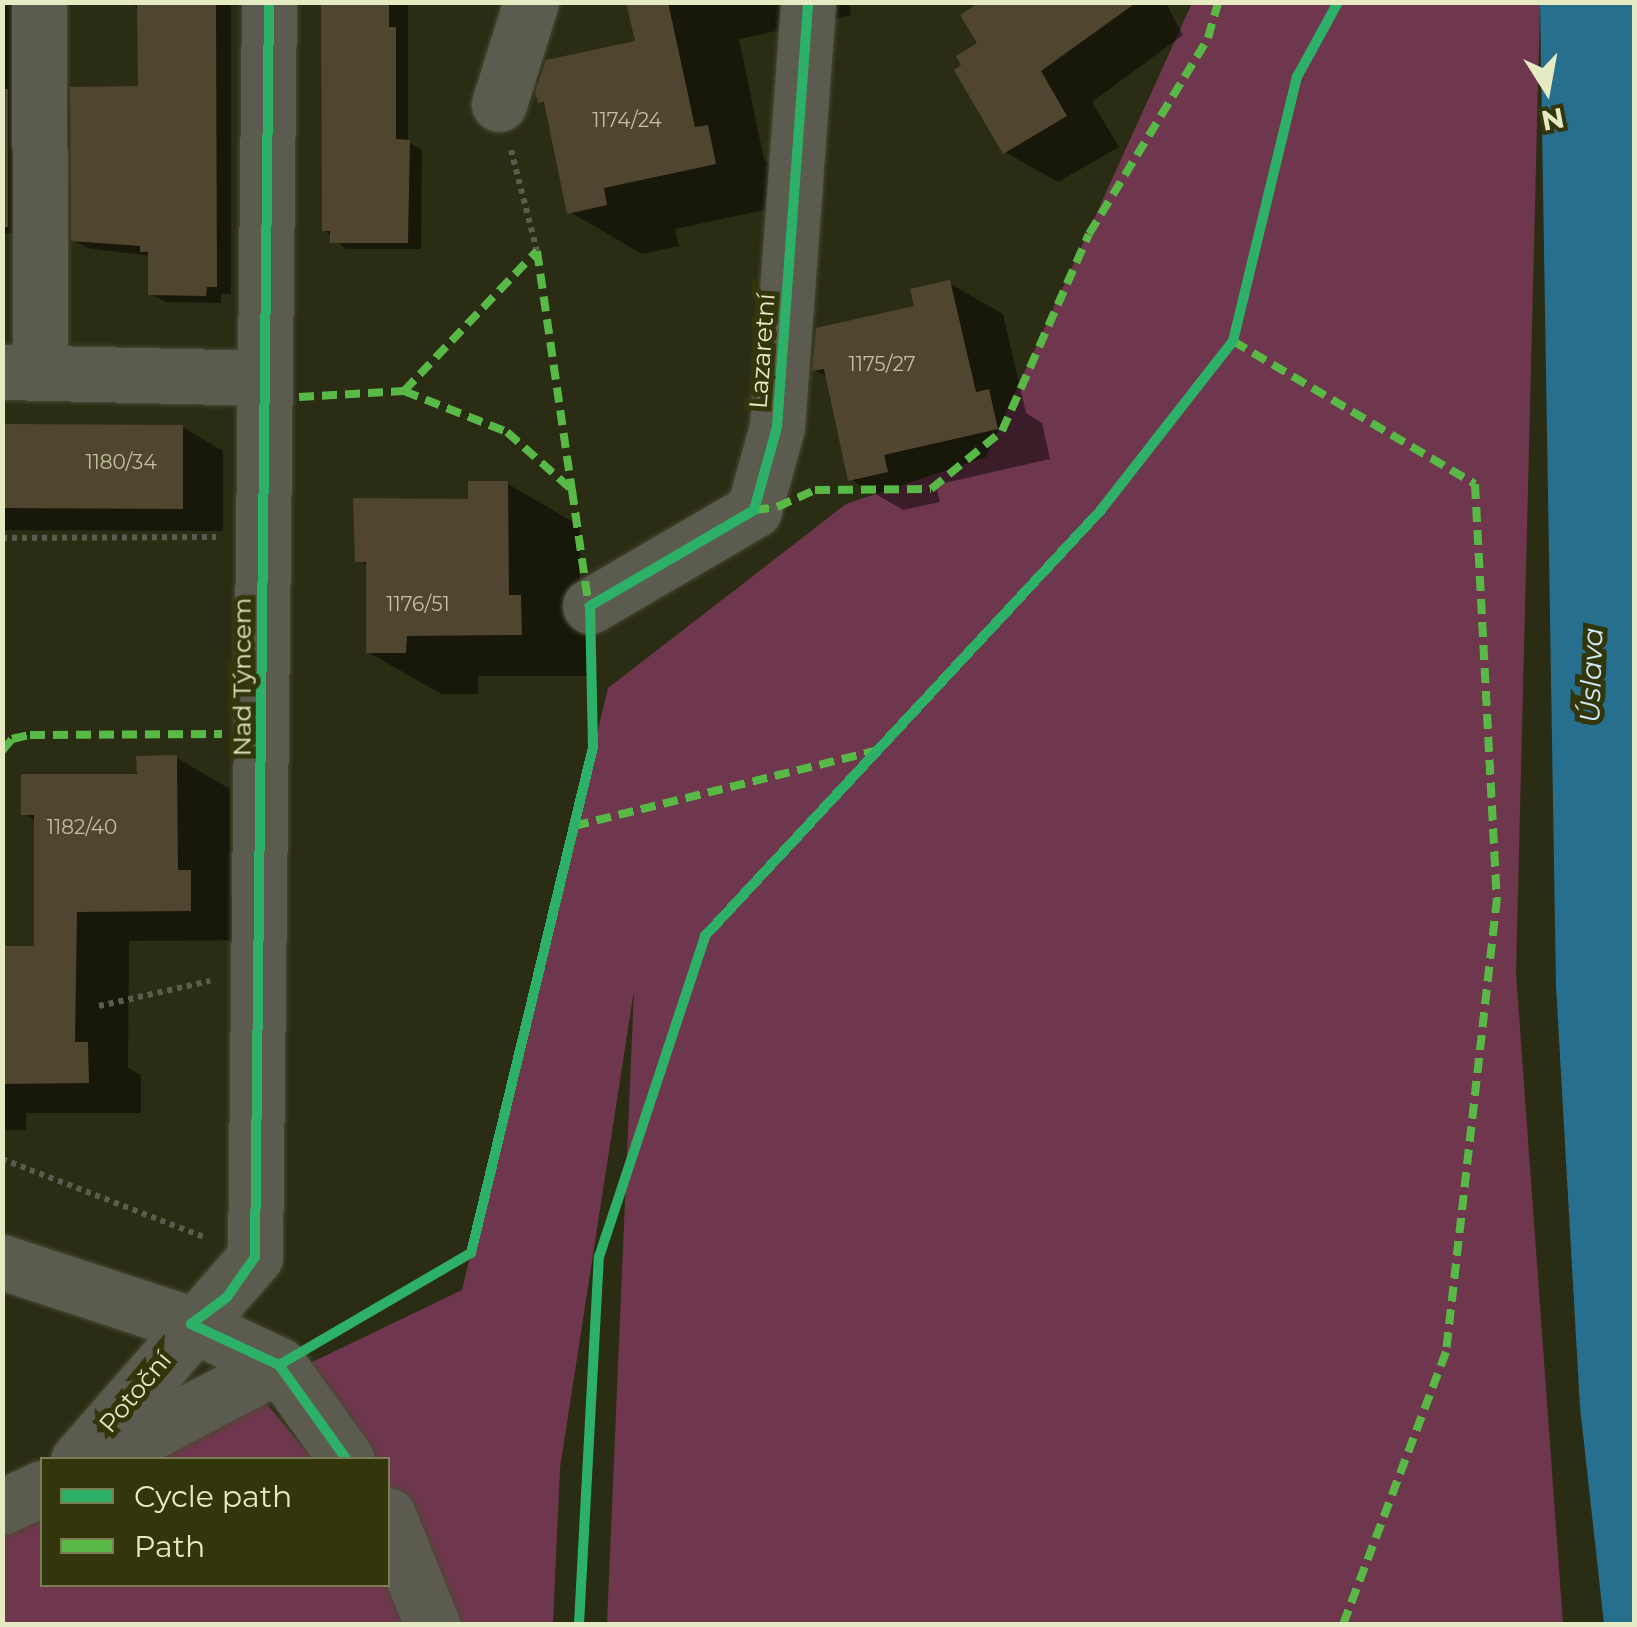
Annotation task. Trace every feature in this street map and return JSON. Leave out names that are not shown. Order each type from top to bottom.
[{"type":"street","points":[[39,2],[21,373],[262,378]]},
{"type":"street","name":"Nad Týncem","points":[[255,1257],[269,2]]},
{"type":"street","points":[[499,104],[530,2]]},
{"type":"street","name":"Lazaretní","points":[[590,606],[754,510],[777,426],[808,2]]},
{"type":"street","points":[[191,1324],[227,1296],[255,1257]]},
{"type":"street","points":[[2,1262],[191,1324],[279,1365],[346,1457]]},
{"type":"street","name":"Potoční","points":[[80,1457],[191,1324]]},
{"type":"street","points":[[104,1457],[279,1365]]},
{"type":"street","points":[[2,1507],[40,1489]]},
{"type":"street","points":[[390,1520],[432,1624]]},
{"type":"path","points":[[499,104],[537,250]]},
{"type":"path","points":[[2,538],[214,538]]},
{"type":"path","points":[[99,1006],[221,978]]},
{"type":"path","points":[[2,1160],[255,1257]]},
{"type":"shaded area","points":[[1192,3],[1540,3],[1516,973],[1563,1624],[607,1624],[634,990],[560,1468],[553,1624],[451,1624],[417,1525],[390,1487],[390,1457],[369,1457],[304,1366],[462,1290],[608,688],[846,504],[986,457]]},
{"type":"shaded area","points":[[255,1390],[311,1457],[119,1457]]},
{"type":"shaded area","points":[[40,1495],[40,1587],[389,1587],[404,1624],[3,1624],[2,1513]]},
{"type":"water","name":"Úslava","points":[[1540,3],[1634,3],[1634,1624],[1604,1624],[1580,1407],[1556,986]]},
{"type":"building","points":[[137,2],[216,2],[217,287],[207,287],[206,296],[148,295],[148,252],[140,252],[140,246],[71,241],[70,87],[138,86]]},
{"type":"building","points":[[321,2],[389,2],[389,27],[396,27],[396,139],[410,140],[408,243],[330,243],[330,231],[322,231]]},
{"type":"building","points":[[626,2],[668,2],[695,127],[708,125],[716,164],[604,188],[607,205],[567,214],[544,102],[538,103],[535,92],[546,60],[635,41]]},
{"type":"building","points":[[980,2],[1137,2],[1041,71],[1067,116],[1003,154],[954,70],[961,65],[956,56],[977,43],[960,15]]},
{"type":"building","points":[[2,89],[8,89],[8,227],[2,227]]},
{"type":"building","points":[[950,280],[976,392],[989,389],[998,429],[884,455],[888,472],[848,481],[824,369],[812,371],[816,328],[914,306],[910,289]]},
{"type":"building","points":[[2,424],[183,425],[183,509],[2,508]]},
{"type":"building","points":[[468,481],[508,481],[509,595],[521,595],[522,635],[407,636],[406,653],[366,653],[366,562],[355,562],[353,498],[468,499]]},
{"type":"building","points":[[177,755],[178,870],[191,870],[191,911],[77,912],[75,1042],[88,1042],[89,1083],[2,1084],[2,946],[34,946],[34,815],[21,815],[21,774],[137,774],[136,756]]},
{"type":"marked path","points":[[754,510],[777,507],[815,490],[931,489],[1002,431],[1089,234],[1208,38],[1218,2]]},
{"type":"marked path","points":[[404,391],[537,251],[572,490]]},
{"type":"marked path","points":[[1233,341],[1475,484],[1497,898],[1446,1352],[1343,1624]]},
{"type":"marked path","points":[[299,397],[404,391],[507,432],[572,490],[590,615]]},
{"type":"marked path","points":[[2,751],[12,739],[30,735],[222,734]]},
{"type":"marked path","points":[[574,826],[875,751]]},
{"type":"cycle path","points":[[269,2],[255,1257],[227,1297],[191,1324],[279,1365],[345,1457]]},
{"type":"cycle path","points":[[279,1365],[471,1253],[593,747],[590,606],[754,510],[777,427],[808,2]]},
{"type":"cycle path","points":[[579,1624],[599,1257],[705,936],[1101,510],[1233,341],[1297,77],[1338,2]]}]
